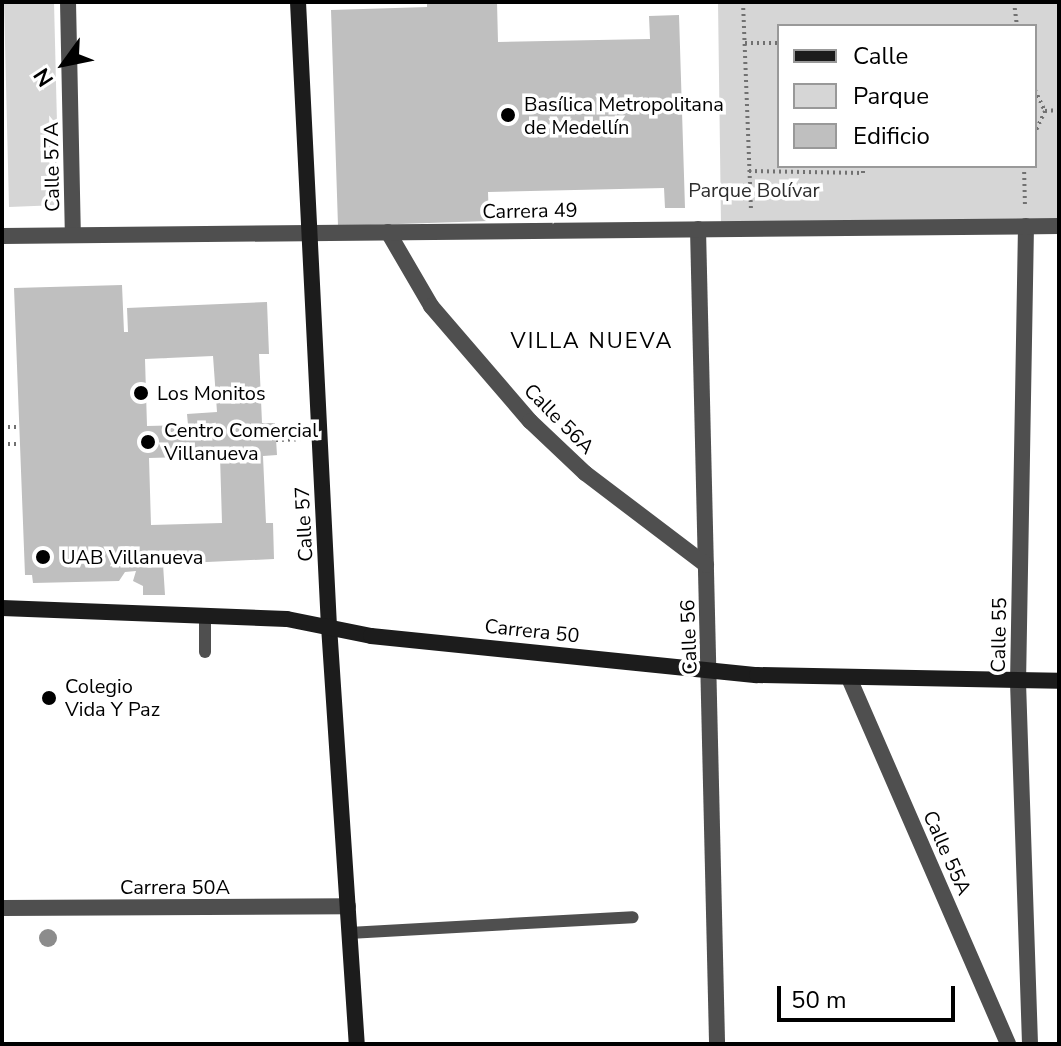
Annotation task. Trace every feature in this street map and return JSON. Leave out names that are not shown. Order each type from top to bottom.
[{"type":"street","name":"Calle 57A","points":[[68,2],[73,235]]},
{"type":"street","name":"Calle 57","points":[[298,2],[329,626],[357,1044]]},
{"type":"street","name":"Calle 55","points":[[1026,226],[1018,682],[1030,1044]]},
{"type":"street","name":"Carrera 49","points":[[2,236],[1059,226]]},
{"type":"street","name":"Calle 56","points":[[698,229],[717,1044]]},
{"type":"street","name":"Calle 56A","points":[[388,232],[431,306],[530,421],[632,512],[706,565]]},
{"type":"street","name":"Carrera 50","points":[[2,608],[287,619],[371,636],[710,669],[849,678],[1059,681]]},
{"type":"street","name":"Calle 55A","points":[[849,678],[1008,1044]]},
{"type":"street","name":"Carrera 50A","points":[[2,908],[348,906]]},
{"type":"lane","points":[[205,615],[205,652]]},
{"type":"lane","points":[[349,933],[633,917]]},
{"type":"path","points":[[743,2],[751,229]]},
{"type":"path","points":[[1014,2],[1017,24]]},
{"type":"path","points":[[745,43],[777,43]]},
{"type":"path","points":[[1037,94],[1045,111]]},
{"type":"path","points":[[1045,111],[1059,110]]},
{"type":"path","points":[[1037,128],[1045,111]]},
{"type":"path","points":[[749,171],[863,173],[863,168]]},
{"type":"path","points":[[1024,168],[1026,226]]},
{"type":"path","points":[[2,427],[19,427]]},
{"type":"path","points":[[276,440],[302,439]]},
{"type":"path","points":[[8,444],[20,444]]},
{"type":"green space","points":[[4,2],[54,2],[59,205],[9,207]]},
{"type":"green space","name":"Parque Bolívar","points":[[718,2],[1059,2],[1059,222],[721,225]]},
{"type":"building","name":"Basílica Metropolitana de Medellín","points":[[427,2],[497,2],[498,42],[650,39],[649,16],[679,15],[685,208],[665,208],[664,188],[488,192],[489,221],[338,226],[331,10],[427,7]]},
{"type":"building","name":"Centro Comercial Villanueva","points":[[122,285],[124,332],[128,332],[127,308],[267,302],[269,354],[259,354],[262,423],[275,423],[277,455],[263,456],[266,523],[273,523],[274,559],[163,564],[165,595],[143,595],[143,586],[133,581],[136,571],[125,572],[119,581],[33,583],[32,575],[25,575],[14,288]],"holes":[[[213,356],[217,412],[187,414],[188,425],[147,426],[145,359]],[[220,456],[222,523],[151,525],[149,458]]]},
{"type":"place","name":"Basílica Metropolitana de Medellín","points":[[508,115]]},
{"type":"place","name":"Los Monitos","points":[[141,393]]},
{"type":"place","name":"Centro Comercial Villanueva","points":[[148,442]]},
{"type":"place","name":"UAB Villanueva","points":[[43,557]]},
{"type":"place","name":"Colegio Vida Y Paz","points":[[49,698]]},
{"type":"district","name":"VILLA NUEVA","points":[[592,342]]}]
